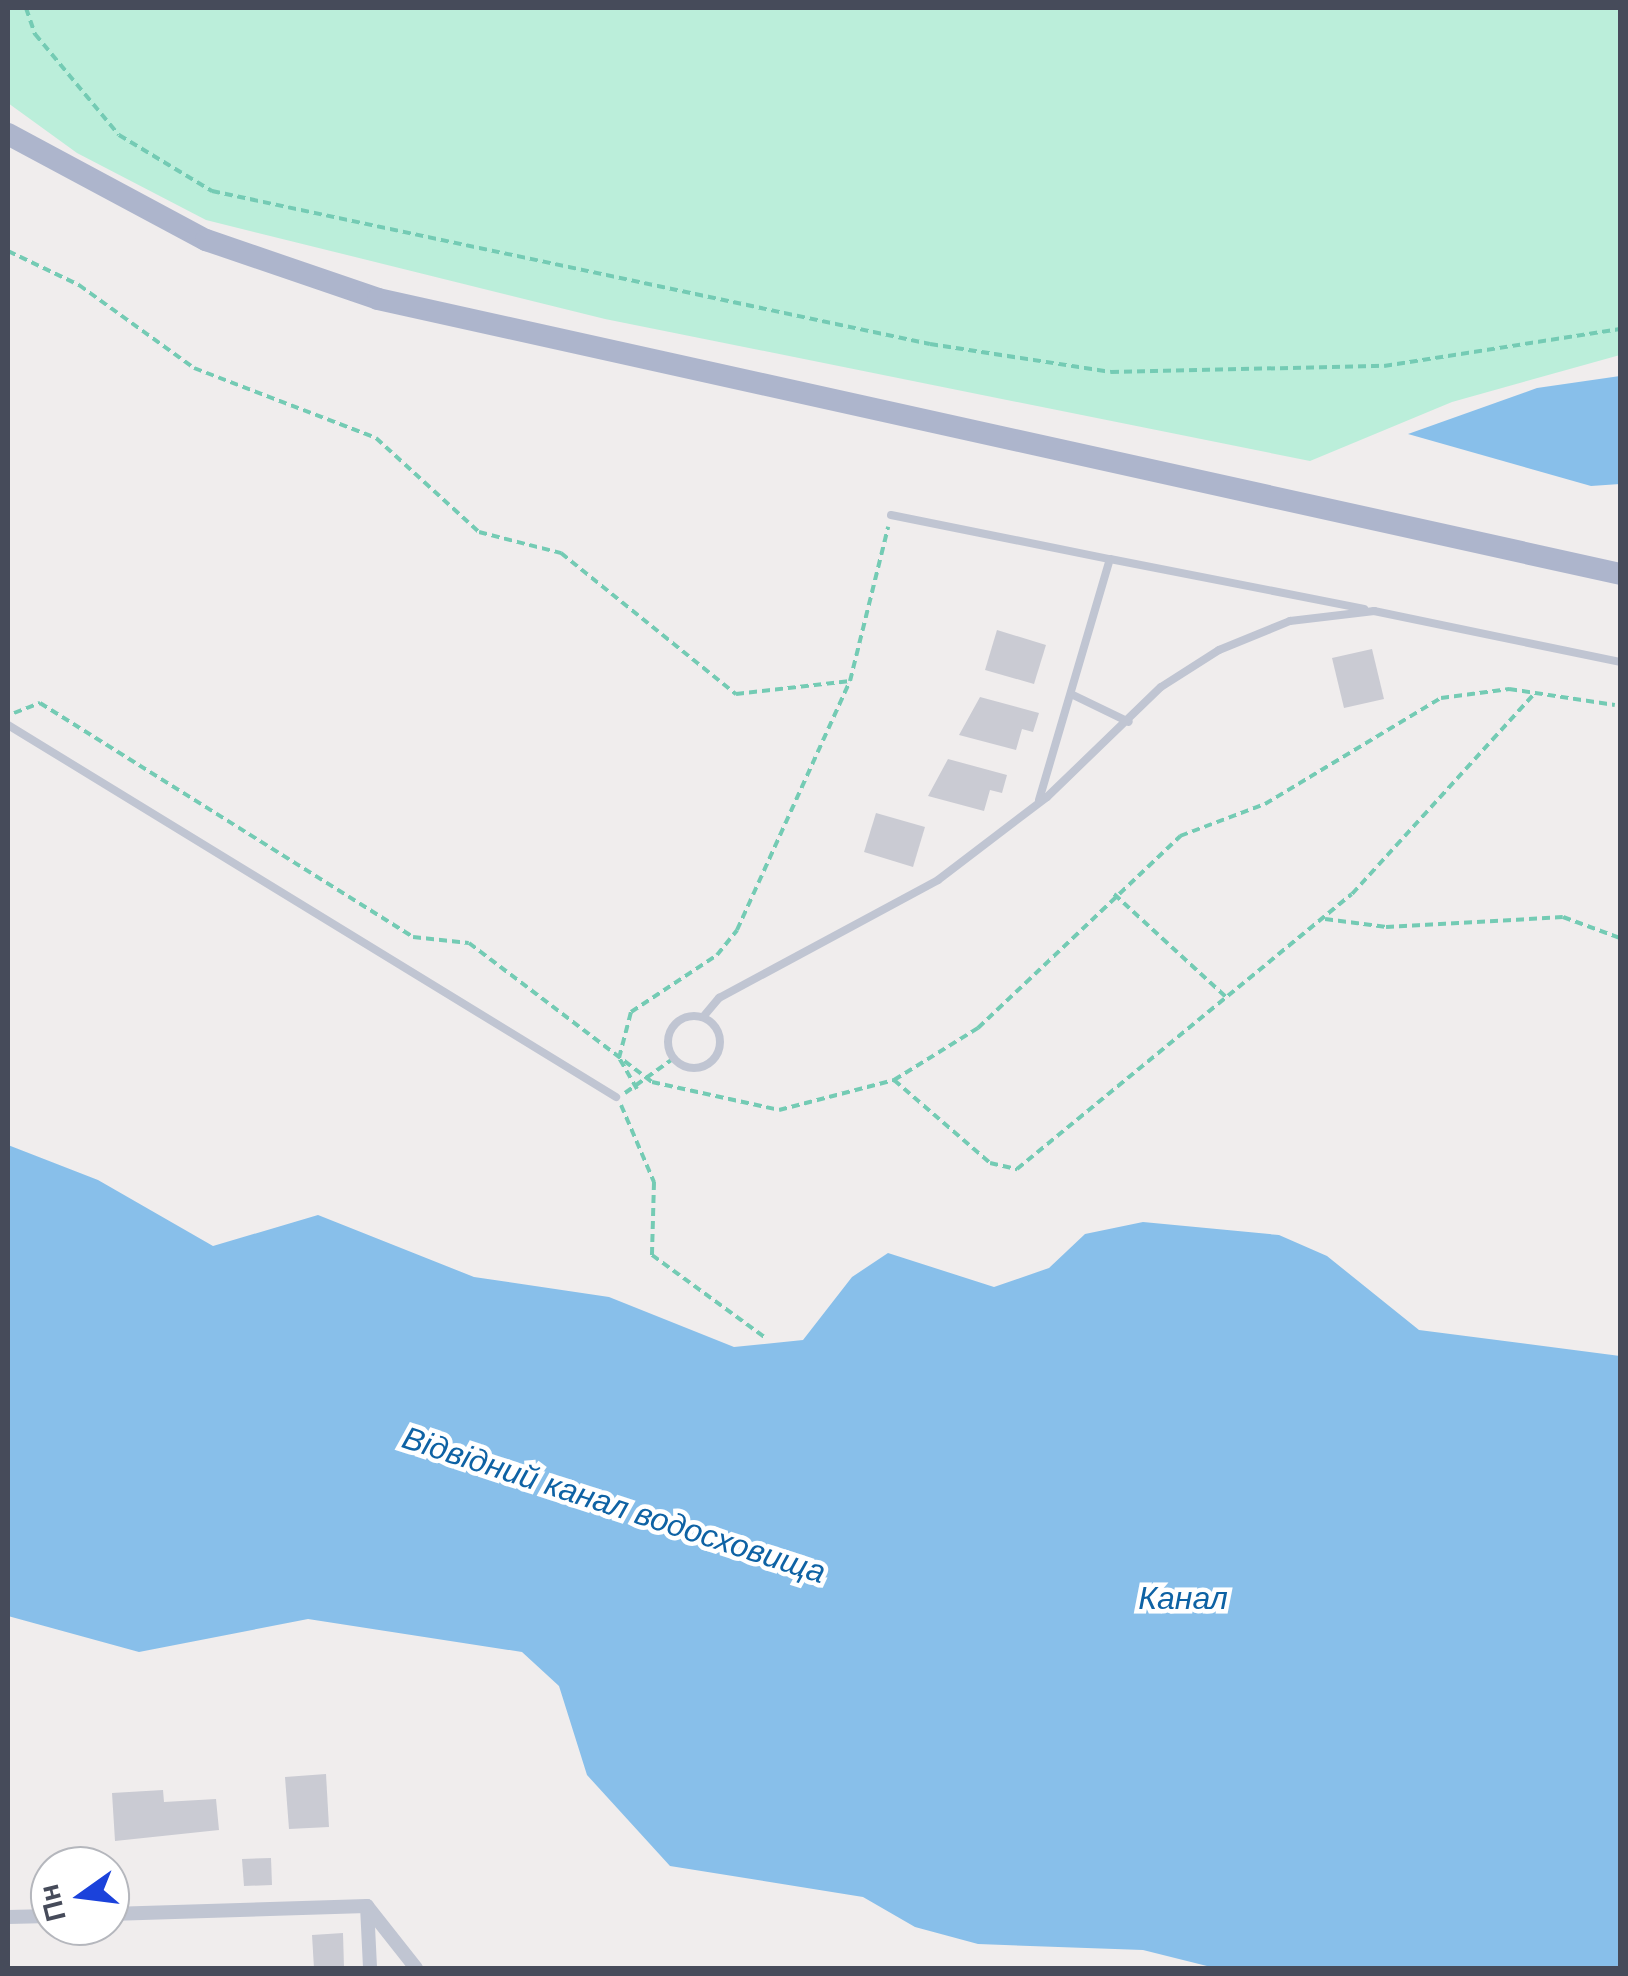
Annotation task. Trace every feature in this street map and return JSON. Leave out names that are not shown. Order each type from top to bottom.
[{"type":"main road","points":[[8,134],[206,240],[378,299],[1620,574]]},
{"type":"street","points":[[130,1913],[367,1906]]},
{"type":"street","points":[[367,1906],[370,1968]]},
{"type":"street","points":[[367,1906],[416,1968]]},
{"type":"lane","points":[[891,515],[1620,662]]},
{"type":"lane","points":[[1038,803],[1110,559]]},
{"type":"lane","points":[[703,1017],[717,1028],[718,1053],[697,1068],[674,1058],[673,1026],[703,1017],[719,998],[938,880],[1038,803],[1129,722],[1219,650],[1290,621],[1374,611]]},
{"type":"lane","points":[[1070,694],[1129,722]]},
{"type":"lane","points":[[8,725],[616,1097]]},
{"type":"path","points":[[26,8],[34,34],[119,134],[212,191],[930,344],[1111,372],[1365,367],[1620,329]]},
{"type":"path","points":[[8,251],[79,285],[194,368],[376,438],[478,532],[562,553],[736,694],[850,681]]},
{"type":"path","points":[[636,1089],[619,1058],[631,1012],[717,955],[736,930],[850,681],[891,515]]},
{"type":"path","points":[[8,715],[40,703],[414,937],[469,943],[652,1082],[779,1110],[894,1080],[978,1028],[1114,894],[1180,836],[1265,804],[1441,698],[1472,689],[1535,693],[1615,706]]},
{"type":"path","points":[[894,1080],[990,1163],[1017,1169],[1323,919],[1535,693]]},
{"type":"path","points":[[1114,894],[1227,998]]},
{"type":"path","points":[[1323,919],[1386,926],[1563,917],[1620,938]]},
{"type":"path","points":[[674,1058],[652,1082],[616,1097],[642,1136],[654,1182],[652,1255],[766,1338]]},
{"type":"green space","points":[[8,8],[1620,8],[1620,355],[1452,402],[1310,461],[605,319],[206,220],[77,153],[8,103]]},
{"type":"water","points":[[1620,376],[1620,484],[1591,486],[1408,434],[1537,388]]},
{"type":"water","name":"Канал","points":[[8,1145],[98,1180],[213,1246],[318,1215],[474,1277],[609,1297],[734,1347],[803,1340],[852,1277],[888,1253],[994,1287],[1049,1268],[1085,1234],[1143,1222],[1279,1235],[1327,1256],[1419,1330],[1620,1356],[1620,1968],[1215,1968],[1143,1950],[978,1944],[915,1927],[863,1897],[670,1866],[587,1775],[559,1686],[522,1652],[308,1619],[139,1652],[8,1616]]},
{"type":"building","points":[[997,630],[1046,645],[1034,684],[985,670]]},
{"type":"building","points":[[1372,649],[1384,699],[1344,708],[1332,658]]},
{"type":"building","points":[[980,697],[1039,713],[1033,732],[1022,729],[1016,750],[959,735]]},
{"type":"building","points":[[948,759],[1007,775],[1002,793],[990,790],[984,811],[928,796]]},
{"type":"building","points":[[876,813],[925,827],[913,867],[864,852]]},
{"type":"building","points":[[326,1774],[329,1827],[289,1829],[285,1777]]},
{"type":"building","points":[[163,1790],[164,1802],[216,1799],[219,1830],[115,1841],[112,1793]]},
{"type":"building","points":[[271,1858],[272,1885],[244,1886],[242,1859]]},
{"type":"building","points":[[343,1933],[344,1968],[314,1968],[312,1935]]},
{"type":"water label","name":"Відвідний канал водосховища","points":[[614,1505]]}]
